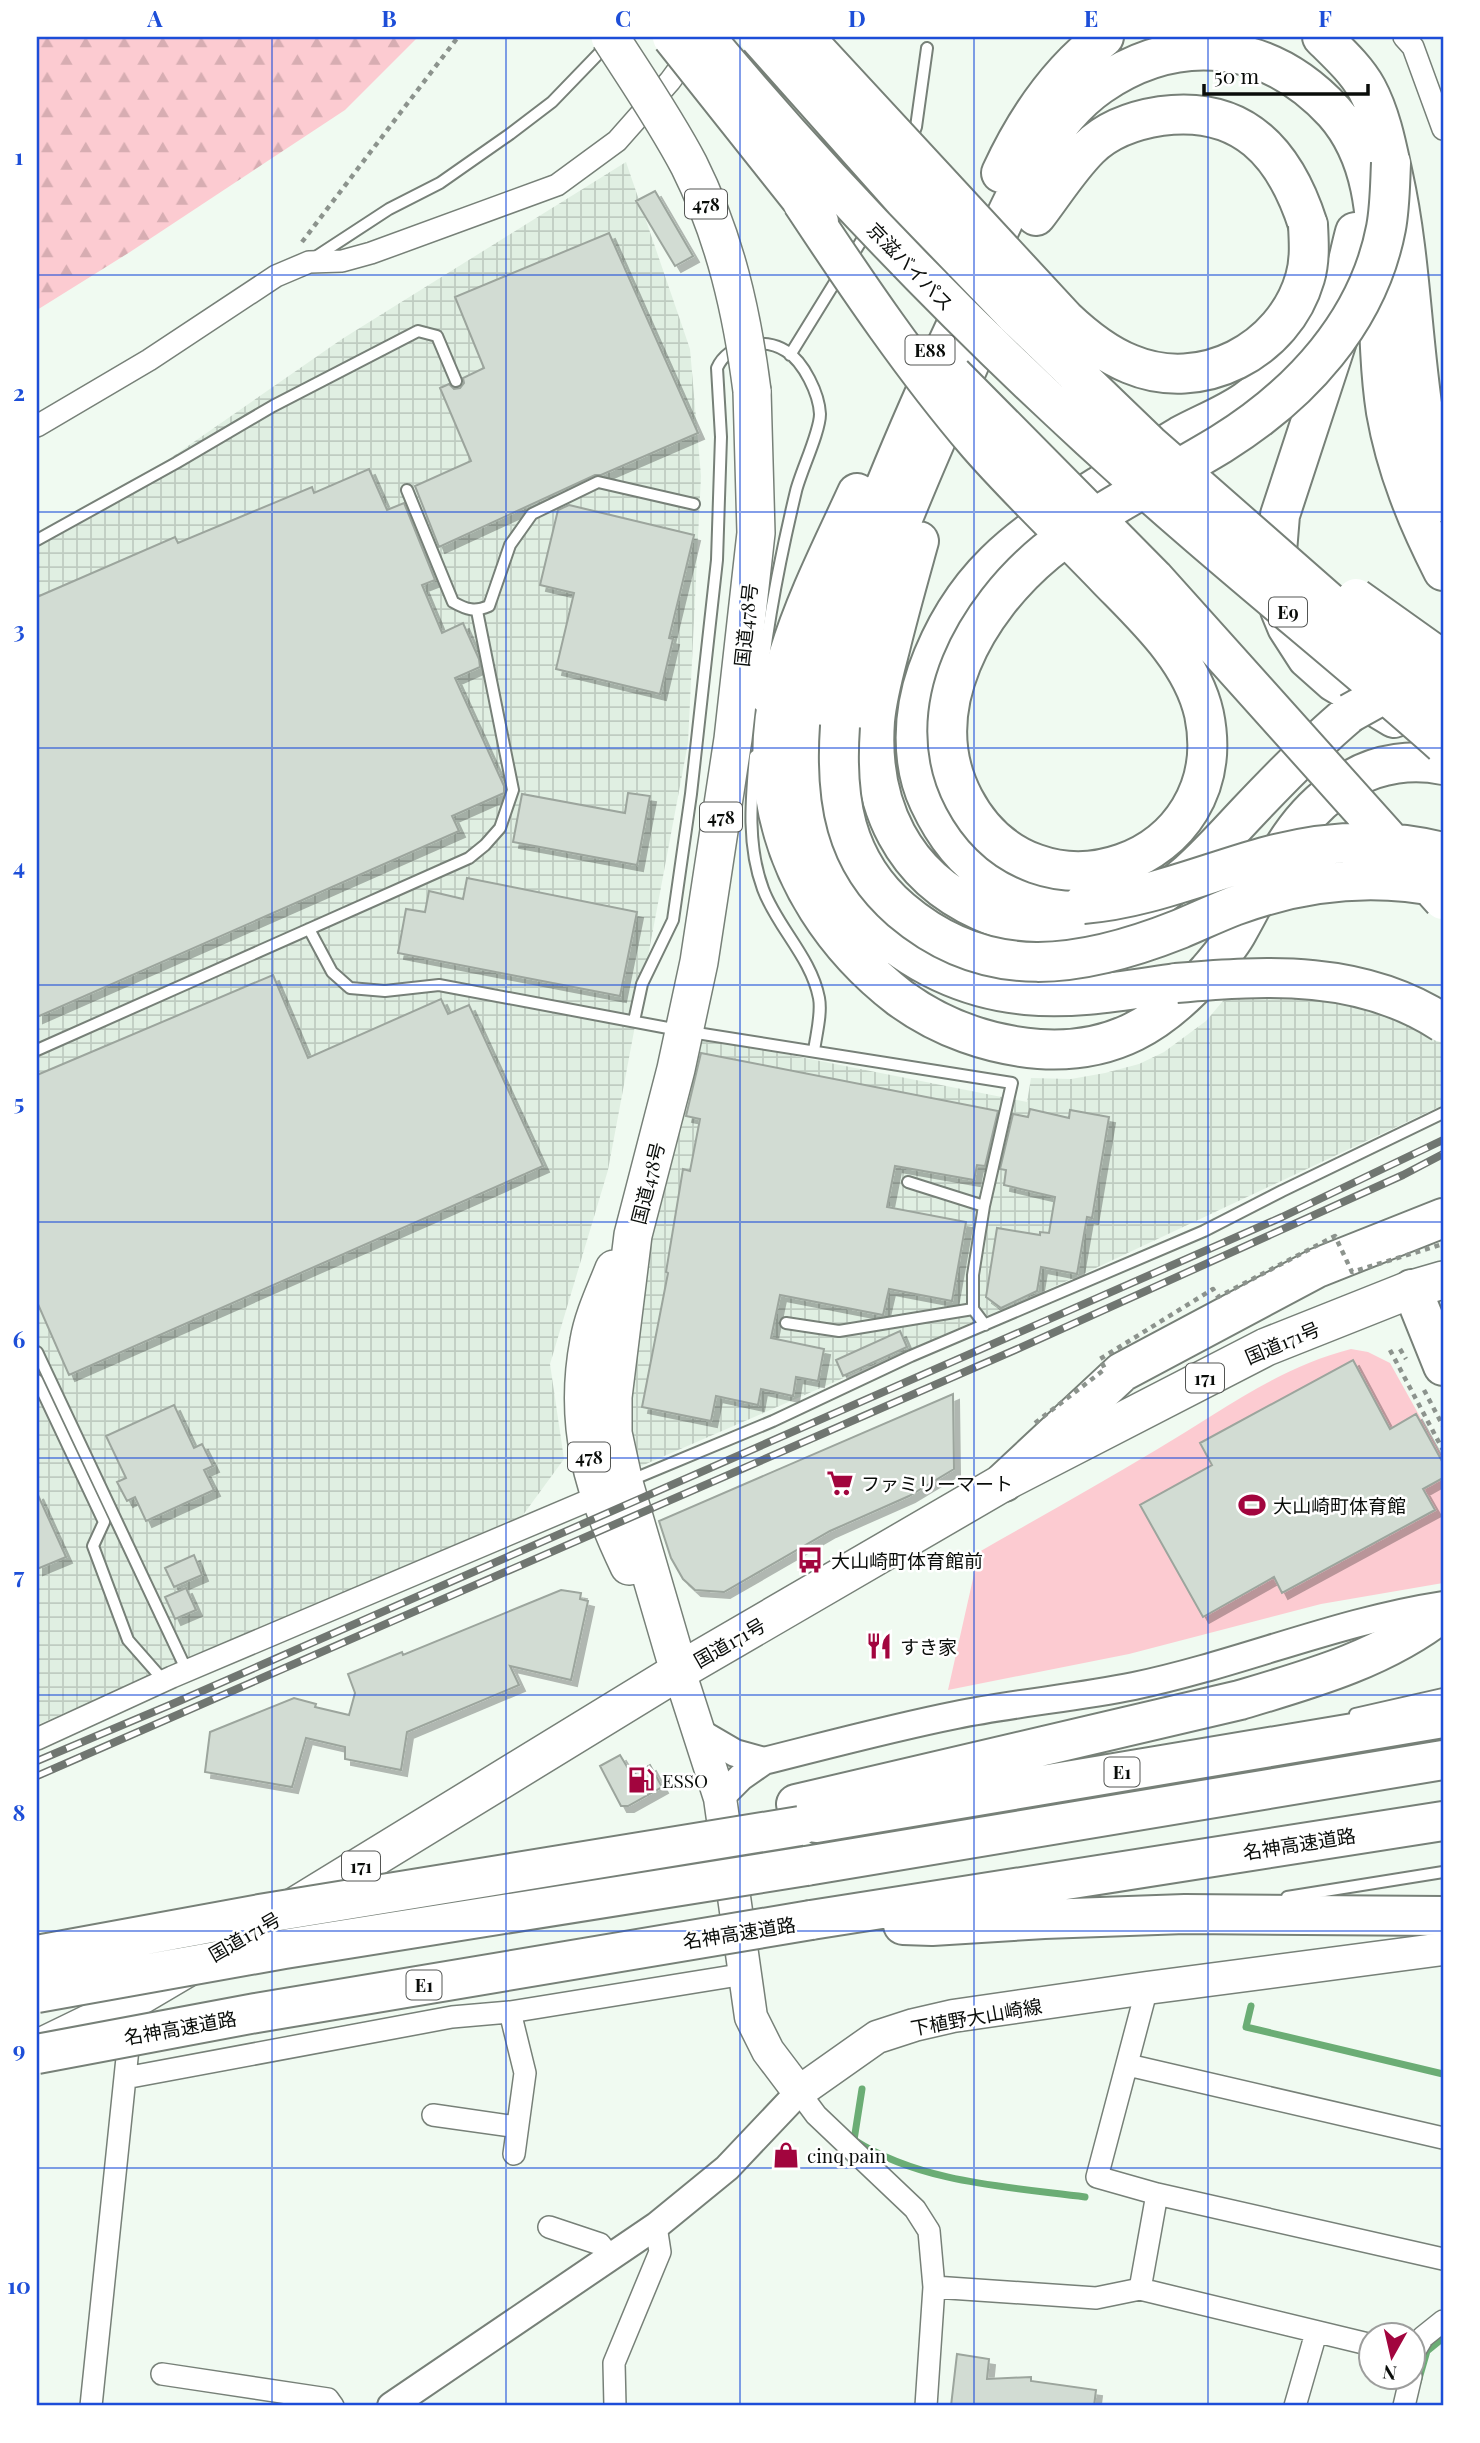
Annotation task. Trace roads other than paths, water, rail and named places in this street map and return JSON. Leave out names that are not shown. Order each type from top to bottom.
[{"type":"highway","name":"E88","points":[[672,37],[802,202],[945,367],[1154,578],[1443,900]]},
{"type":"highway","name":"京滋バイパス","points":[[703,37],[839,191],[993,349],[1150,460]]},
{"type":"highway","points":[[759,37],[905,201],[1150,460],[1269,536],[1443,660]]},
{"type":"highway","points":[[804,37],[1065,319],[1087,340],[1132,365],[1155,372],[1198,373],[1235,362],[1266,341],[1289,314],[1305,277],[1309,256],[1308,225],[1298,193],[1281,164],[1260,142],[1231,123],[1202,116],[1170,115],[1142,119],[1114,130],[1089,148],[1036,216]]},
{"type":"highway","points":[[1104,37],[1081,54],[1059,80],[1029,122],[1003,169],[816,579],[795,632],[776,707],[772,753],[775,795],[782,831],[794,863],[831,932],[877,981],[908,1003],[964,1032],[990,1042],[1053,1050],[1079,1048],[1131,1034],[1155,1021],[1193,987],[1238,932],[1270,869],[1295,829],[1311,808],[1331,791],[1362,773],[1383,765],[1412,762],[1443,765]]},
{"type":"highway","points":[[1322,37],[1345,60],[1366,88],[1374,104],[1391,163],[1403,227],[1422,401],[1436,480],[1443,502]]},
{"type":"highway","name":"国道478号","points":[[611,38],[688,164],[716,227],[735,287],[752,391],[756,533],[733,739],[699,962],[633,1235],[613,1397],[612,1489],[679,1671]]},
{"type":"highway","points":[[852,571],[898,451],[990,252],[1033,164],[1068,113],[1098,87],[1130,68],[1159,56],[1213,49],[1251,57],[1280,69],[1305,86],[1336,114],[1353,141],[1369,176],[1376,215],[1386,411],[1405,491],[1443,571]]},
{"type":"highway","points":[[1443,742],[1388,716],[1334,682],[1307,658],[1287,627],[1280,610],[1275,576],[1280,515],[1346,312],[1355,232],[1346,173],[1333,147],[1318,127],[1299,108],[1257,82],[1204,73],[1176,75],[1149,82],[1120,96],[1093,119],[1064,162],[1020,248],[915,490],[862,634],[805,767],[815,827],[829,864],[847,896],[866,919],[890,941],[922,963],[956,979],[991,989],[1025,995],[1094,995],[1242,972],[1284,969],[1370,976],[1411,987],[1443,1000]]},
{"type":"highway","points":[[802,202],[862,292],[946,403],[980,445],[1064,533],[1073,543],[1111,582],[1155,630],[1182,663],[1196,690],[1204,716],[1207,745],[1194,802],[1178,825],[1159,844],[1137,859],[1111,868],[1086,872],[1059,869],[1021,857],[989,835],[960,792],[948,740],[951,703],[963,658],[988,612],[1027,568],[1062,540],[1073,533],[1104,510],[1250,425],[1297,387],[1319,364],[1338,340],[1354,312],[1381,252],[1387,223],[1391,163]]},
{"type":"highway","points":[[1355,232],[1340,287],[1330,309],[1286,366],[1245,401],[1179,437],[1040,523],[1008,548],[977,581],[954,614],[933,656],[921,690],[915,733],[918,763],[924,791],[939,824],[961,852],[986,875],[1018,891],[1049,900],[1083,904],[1139,896],[1263,857],[1336,843],[1405,844],[1443,852]]},
{"type":"highway","points":[[907,383],[825,655],[825,720],[842,812],[858,856],[891,901],[916,923],[944,940],[976,953],[1009,961],[1043,963],[1074,961],[1107,954],[1235,906],[1324,883],[1365,879],[1391,880],[1443,888]]},
{"type":"highway","points":[[958,390],[880,688],[874,752],[886,813],[900,842],[918,867],[940,887],[965,904],[991,916],[1019,924],[1049,927],[1078,926],[1135,910],[1160,895],[1202,861],[1291,767],[1350,713],[1399,689],[1419,684],[1443,686]]},
{"type":"highway","name":"E9","points":[[1150,460],[1443,700]]},
{"type":"highway","name":"E9","points":[[1150,460],[1188,527],[1443,742]]},
{"type":"highway","points":[[1175,983],[1282,976],[1324,980],[1365,987],[1403,1001],[1443,1023]]},
{"type":"highway","points":[[1004,1482],[1122,1372],[1317,1268],[1443,1218]]},
{"type":"highway","points":[[1428,1284],[1438,1376]]},
{"type":"highway","name":"国道171号","points":[[37,2049],[109,2014],[276,1917],[679,1671],[1004,1482],[1266,1347],[1428,1284]]},
{"type":"highway","points":[[37,1955],[145,1933],[484,1877],[798,1815],[1291,1685],[1357,1661],[1397,1642],[1443,1612]]},
{"type":"highway","name":"E1","points":[[798,1815],[1035,1786],[1443,1718]]},
{"type":"highway","name":"E1","points":[[37,1993],[284,1949],[1443,1760]]},
{"type":"highway","name":"名神高速道路","points":[[37,2054],[243,2015],[811,1920],[1443,1821]]},
{"type":"highway","points":[[811,1920],[932,1926],[1185,1914],[1439,1927]]},
{"type":"main road","points":[[679,1671],[720,1798],[751,2017],[768,2051],[799,2092]]},
{"type":"main road","name":"下植野大山崎線","points":[[799,2092],[877,2037],[914,2025],[1147,1988],[1439,1927]]},
{"type":"street","points":[[37,426],[149,360],[300,259],[342,261],[371,253],[557,185],[617,141],[670,81],[703,37]]},
{"type":"street","points":[[1404,37],[1413,47],[1443,129]]},
{"type":"street","points":[[37,1739],[187,1671],[612,1489]]},
{"type":"street","points":[[720,1798],[741,1777],[764,1761],[957,1715],[1135,1686],[1413,1609],[1443,1605]]},
{"type":"street","points":[[699,1732],[735,1753],[764,1761]]},
{"type":"street","points":[[125,2078],[452,2017],[510,2011],[745,1974]]},
{"type":"street","points":[[1147,1988],[1097,2177],[1157,2194],[1443,2259]]},
{"type":"street","points":[[91,2406],[134,1999]]},
{"type":"street","points":[[510,2011],[525,2073],[514,2154]]},
{"type":"street","points":[[1128,2066],[1443,2138]]},
{"type":"street","points":[[391,2406],[656,2226],[727,2168],[799,2092],[816,2115],[915,2209],[929,2231],[934,2287],[926,2406]]},
{"type":"street","points":[[433,2115],[517,2127]]},
{"type":"street","points":[[1140,2289],[1157,2194]]},
{"type":"street","points":[[617,2406],[614,2363],[660,2252],[656,2226]]},
{"type":"street","points":[[549,2227],[600,2244],[611,2258]]},
{"type":"street","points":[[934,2287],[1096,2298],[1140,2289],[1358,2342]]},
{"type":"street","points":[[1428,2332],[1443,2321]]},
{"type":"street","points":[[1295,2406],[1316,2333]]},
{"type":"street","points":[[162,2374],[328,2399],[333,2406]]},
{"type":"lane","points":[[300,259],[440,183],[510,134],[552,102],[611,38]]},
{"type":"lane","points":[[905,160],[916,127],[928,48]]},
{"type":"lane","points":[[790,355],[898,182]]},
{"type":"lane","points":[[37,540],[273,406],[418,331],[437,337],[456,381]]},
{"type":"lane","points":[[634,1021],[642,984],[673,920],[691,794],[718,547],[721,437],[717,368],[721,359],[738,347],[762,342],[786,351],[806,374],[818,397],[820,418],[798,483],[783,546],[764,645],[758,714]]},
{"type":"lane","points":[[407,490],[453,602],[477,611],[489,606],[510,545],[532,514],[598,482],[694,504]]},
{"type":"lane","points":[[37,1050],[469,858],[485,845],[500,828],[513,790],[477,611]]},
{"type":"lane","points":[[756,742],[751,797],[752,849],[763,890],[805,962],[819,999],[814,1051]]},
{"type":"lane","points":[[309,929],[332,972],[350,988],[385,991],[439,985],[684,1031],[1012,1083],[984,1206],[972,1275],[973,1309],[985,1325]]},
{"type":"lane","points":[[612,1489],[773,1422],[911,1356],[1205,1231],[1443,1114]]},
{"type":"lane","points":[[908,1181],[984,1206]]},
{"type":"lane","points":[[786,1323],[839,1331],[973,1309]]},
{"type":"lane","points":[[37,1352],[187,1671]]},
{"type":"lane","points":[[37,1380],[104,1522],[93,1546],[128,1640],[164,1681]]},
{"type":"lane","points":[[1348,1716],[1443,1694]]},
{"type":"lane","name":"E1","points":[[1035,1786],[1239,1740]]},
{"type":"lane","points":[[1278,1899],[1443,1872]]},
{"type":"lane","points":[[1185,1914],[1252,1903]]},
{"type":"waterway","points":[[1251,2006],[1246,2027],[1443,2074]]},
{"type":"waterway","points":[[862,2089],[854,2140],[880,2154],[908,2166],[966,2181],[1085,2197]]},
{"type":"waterway","points":[[1428,2350],[1443,2338]]},
{"type":"railway","points":[[37,1761],[1282,1217],[1443,1140]]},
{"type":"railway","points":[[37,1776],[1015,1350],[1403,1175],[1443,1154]]},
{"type":"place","name":"ファミリーマート","points":[[840,1483]]},
{"type":"place","name":"大山崎町体育館","points":[[1252,1505]]},
{"type":"place","name":"大山崎町体育館前","points":[[810,1560]]},
{"type":"place","name":"すき家","points":[[879,1646]]},
{"type":"place","name":"ESSO","points":[[641,1780]]},
{"type":"place","name":"cinq pain","points":[[786,2155]]}]
